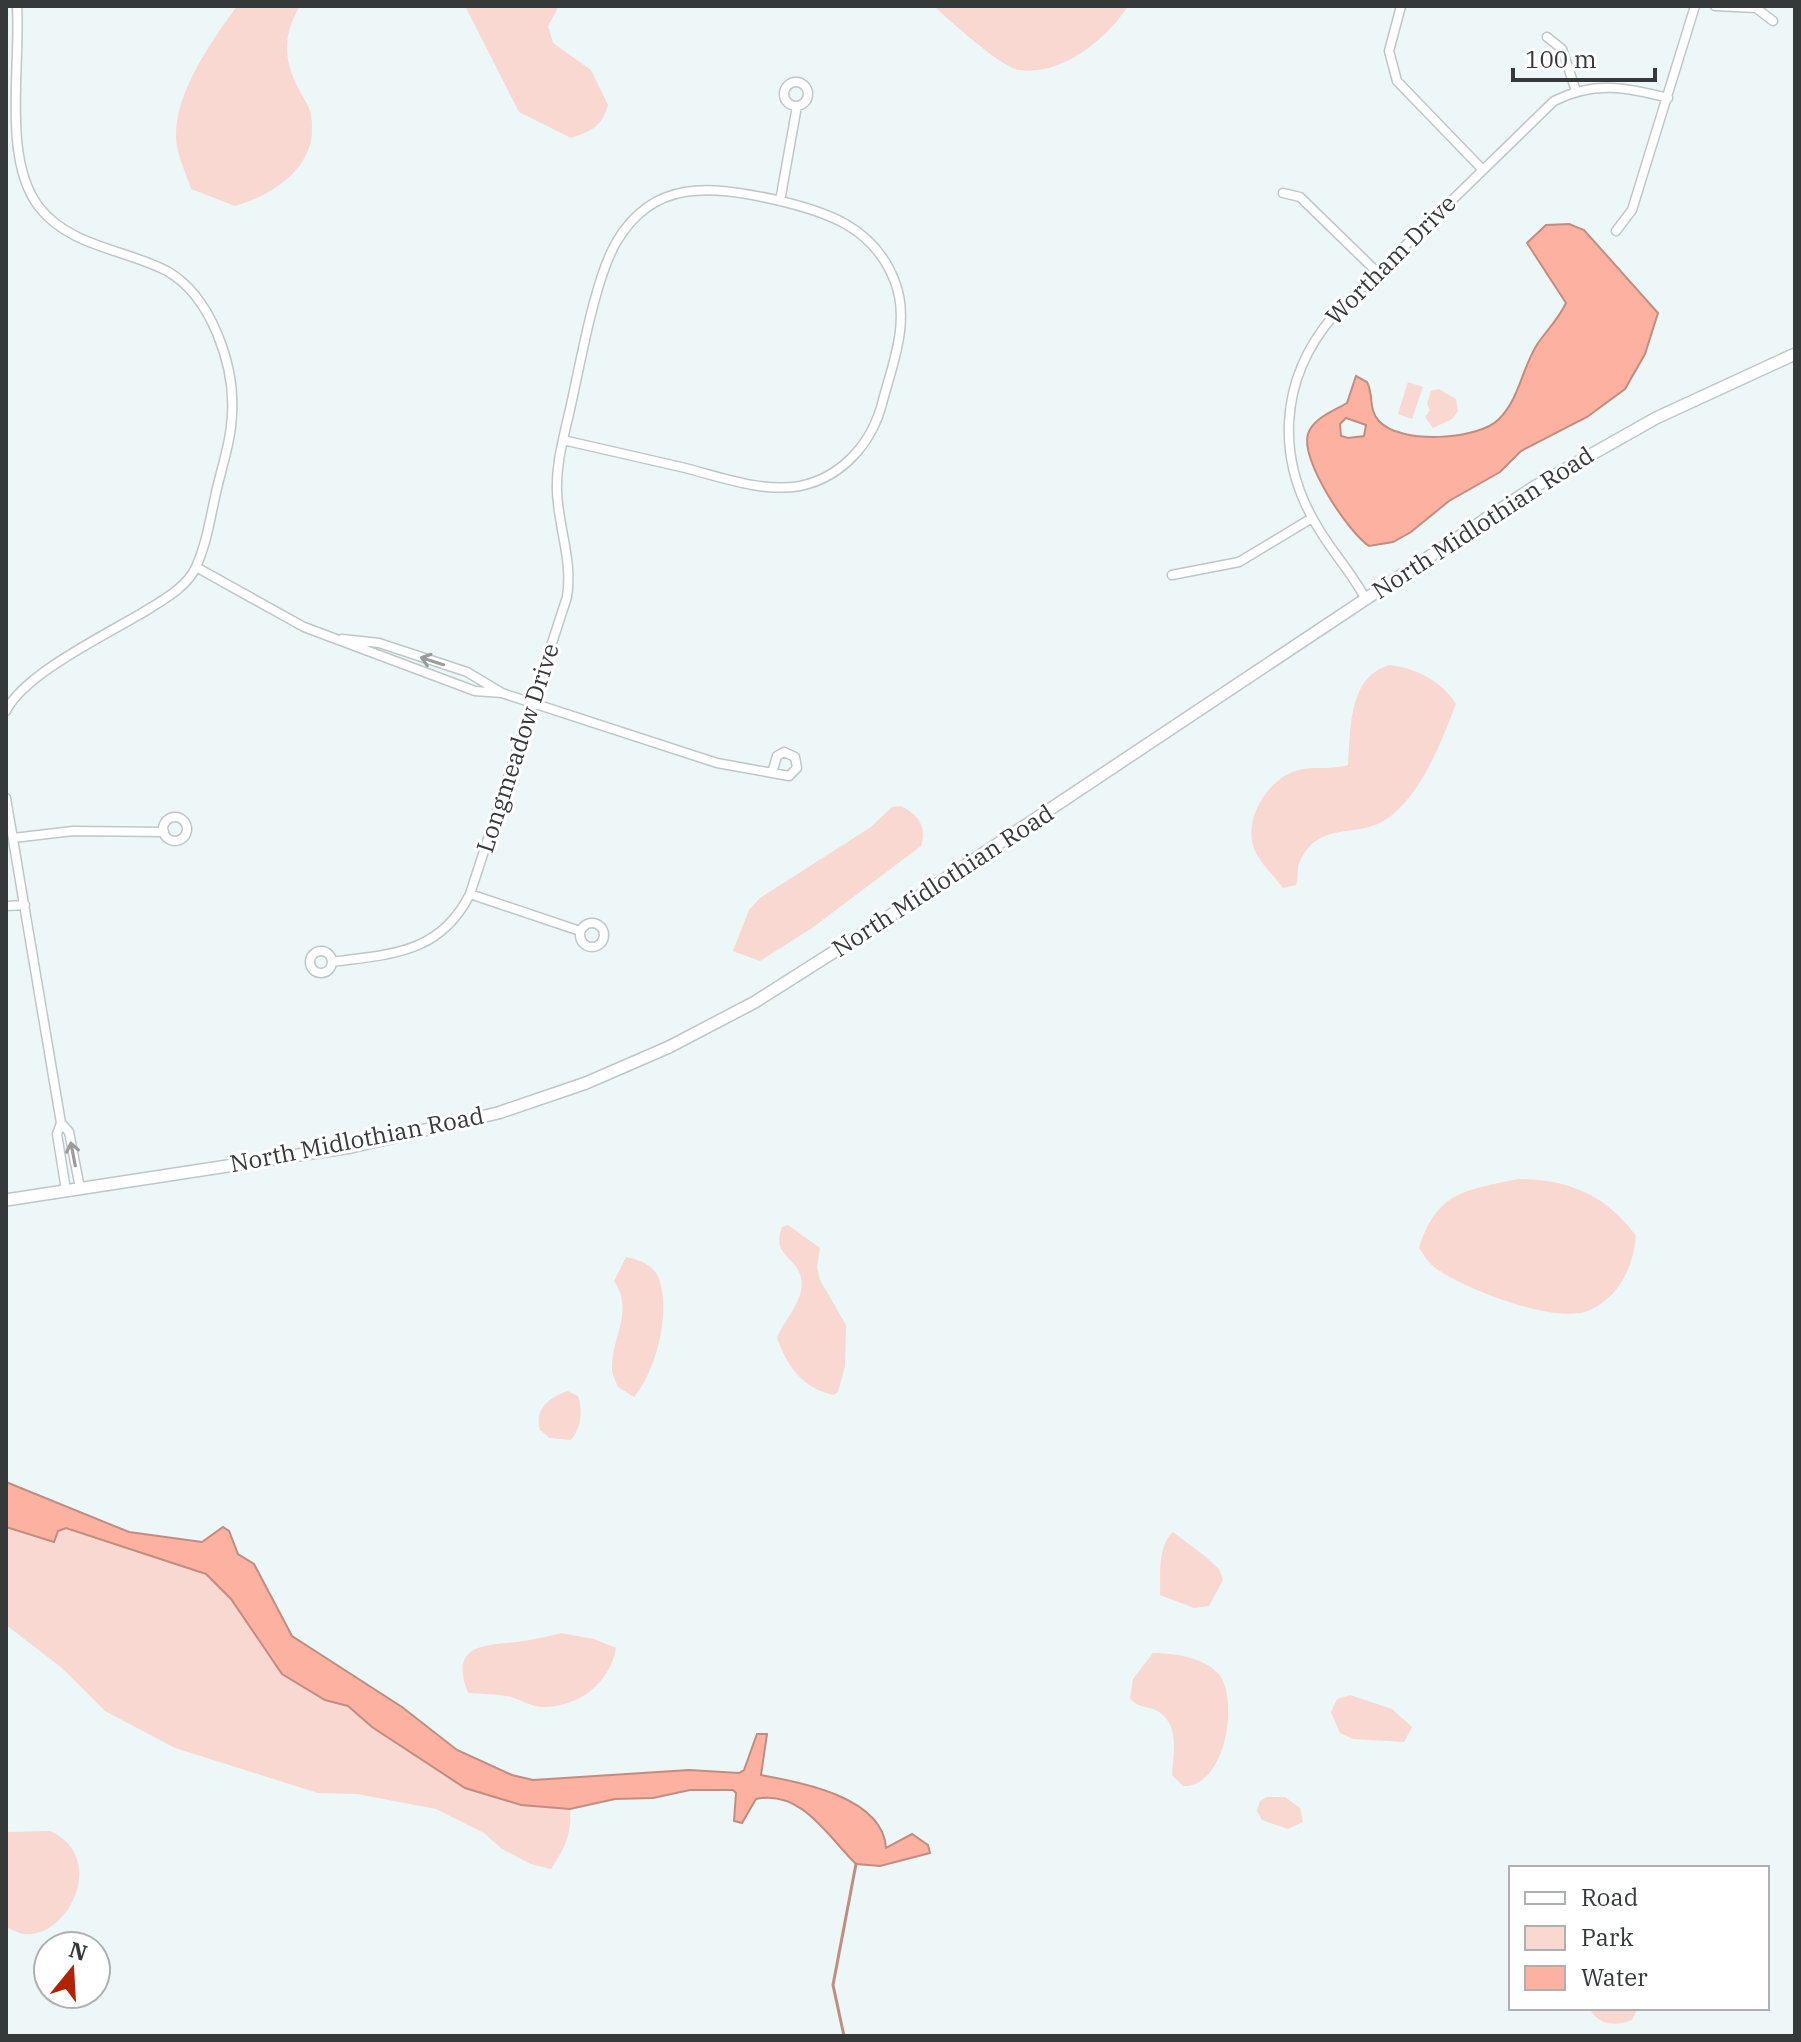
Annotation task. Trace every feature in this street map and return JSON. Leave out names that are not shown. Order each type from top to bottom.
[{"type":"main road","name":"North Midlothian Road","points":[[6,1200],[351,1147],[498,1113],[586,1083],[669,1047],[797,977],[1365,598],[1586,455],[1692,400],[1795,354]]},
{"type":"street","points":[[6,711],[9,698],[32,680],[168,597],[196,567],[232,423],[230,376],[218,339],[206,312],[180,281],[150,264],[77,237],[57,225],[39,207],[20,172],[16,152],[17,6]]},
{"type":"street","points":[[1401,6],[1389,51],[1397,81],[1482,169]]},
{"type":"street","points":[[1616,231],[1632,210],[1695,6]]},
{"type":"street","points":[[1715,6],[1756,8],[1773,21]]},
{"type":"street","points":[[1547,37],[1562,49],[1576,91]]},
{"type":"street","name":"Wortham Drive","points":[[1365,598],[1312,518],[1298,491],[1289,456],[1291,397],[1307,352],[1322,329],[1377,272],[1543,109],[1576,91],[1614,85],[1668,98]]},
{"type":"street","points":[[780,201],[797,106]]},
{"type":"street","name":"Longmeadow Drive","points":[[332,962],[377,956],[431,941],[453,921],[470,894],[569,584],[556,492],[563,440],[607,264],[625,230],[655,202],[695,189],[730,190],[780,201],[850,224],[880,252],[896,285],[901,314],[897,349],[880,415],[858,451],[818,481],[775,487],[563,440]]},
{"type":"street","points":[[1283,193],[1300,197],[1377,272]]},
{"type":"street","points":[[1172,575],[1239,562],[1312,518]]},
{"type":"street","points":[[196,567],[304,627],[342,639],[379,643],[452,667],[480,678],[502,693]]},
{"type":"street","points":[[342,639],[361,650],[468,688],[502,693],[717,763],[772,773]]},
{"type":"street","points":[[6,798],[61,1123],[57,1134],[66,1190]]},
{"type":"street","points":[[13,838],[73,831],[164,832]]},
{"type":"street","points":[[470,894],[580,931]]},
{"type":"street","points":[[6,906],[25,905]]},
{"type":"street","points":[[61,1123],[69,1132],[80,1188]]},
{"type":"green space","points":[[237,6],[300,6],[290,26],[287,46],[293,77],[308,105],[312,133],[309,149],[292,174],[265,194],[235,206],[191,189],[178,152],[176,129],[179,110],[194,72]]},
{"type":"green space","points":[[465,6],[559,6],[548,26],[553,43],[591,70],[608,105],[599,123],[571,138],[519,112]]},
{"type":"green space","points":[[934,6],[1128,6],[1108,31],[1081,53],[1051,67],[1019,70],[1001,61]]},
{"type":"green space","points":[[1408,382],[1423,387],[1412,419],[1398,414]]},
{"type":"green space","points":[[1439,389],[1456,399],[1458,411],[1452,419],[1433,428],[1425,417],[1430,410],[1427,404],[1431,391]]},
{"type":"green space","points":[[1390,665],[1428,677],[1444,689],[1456,704],[1436,751],[1419,783],[1398,810],[1374,826],[1339,832],[1318,840],[1300,861],[1296,885],[1283,888],[1259,858],[1252,841],[1254,815],[1260,802],[1288,774],[1305,769],[1348,765],[1354,706],[1359,692],[1376,671]]},
{"type":"green space","points":[[901,806],[920,822],[923,833],[921,846],[812,928],[760,961],[733,951],[749,910],[760,898],[871,827],[892,807]]},
{"type":"green space","points":[[1518,1179],[1554,1182],[1585,1192],[1612,1210],[1636,1236],[1632,1259],[1623,1279],[1600,1304],[1575,1314],[1534,1309],[1510,1302],[1447,1276],[1432,1265],[1419,1248],[1435,1215],[1456,1196],[1483,1186]]},
{"type":"green space","points":[[788,1225],[820,1248],[817,1267],[820,1280],[846,1325],[845,1366],[838,1392],[834,1395],[813,1387],[798,1375],[777,1338],[802,1286],[799,1271],[780,1245],[782,1227]]},
{"type":"green space","points":[[626,1257],[651,1268],[658,1276],[663,1295],[662,1326],[655,1358],[634,1397],[618,1387],[612,1369],[622,1314],[620,1292],[614,1281]]},
{"type":"green space","points":[[568,1391],[578,1396],[580,1402],[577,1430],[571,1440],[550,1438],[540,1430],[539,1415],[545,1404]]},
{"type":"green space","points":[[6,1527],[54,1542],[58,1531],[66,1528],[206,1574],[231,1599],[283,1674],[325,1700],[348,1706],[372,1727],[466,1788],[521,1805],[570,1809],[569,1833],[556,1861],[551,1869],[531,1864],[502,1849],[484,1833],[436,1809],[357,1794],[318,1793],[175,1748],[105,1711],[62,1668],[6,1625]]},
{"type":"green space","points":[[1173,1532],[1219,1569],[1223,1580],[1209,1606],[1194,1608],[1160,1595],[1162,1553]]},
{"type":"green space","points":[[561,1633],[594,1639],[616,1648],[607,1673],[590,1691],[567,1703],[541,1707],[506,1696],[468,1693],[463,1676],[467,1655],[485,1646]]},
{"type":"green space","points":[[1153,1653],[1179,1655],[1204,1663],[1218,1673],[1225,1685],[1228,1720],[1225,1740],[1210,1773],[1198,1783],[1183,1786],[1172,1775],[1174,1741],[1166,1718],[1130,1698],[1133,1679]]},
{"type":"green space","points":[[1350,1695],[1392,1709],[1412,1727],[1404,1742],[1353,1739],[1340,1733],[1331,1712],[1337,1699]]},
{"type":"green space","points":[[1267,1797],[1285,1797],[1300,1808],[1303,1822],[1288,1829],[1262,1820],[1257,1811],[1260,1801]]},
{"type":"green space","points":[[50,1831],[68,1843],[77,1859],[79,1877],[76,1894],[67,1911],[44,1930],[23,1934],[6,1927],[6,1832]]},
{"type":"green space","points":[[1590,2010],[1637,2010],[1632,2020],[1613,2024]]},
{"type":"water","points":[[1569,224],[1584,230],[1658,313],[1645,354],[1625,389],[1587,417],[1521,451],[1500,472],[1449,501],[1411,532],[1393,542],[1369,546],[1349,526],[1318,477],[1307,446],[1311,428],[1324,416],[1347,403],[1356,376],[1367,382],[1373,412],[1379,421],[1389,429],[1404,434],[1458,435],[1475,432],[1499,419],[1512,402],[1538,343],[1566,303],[1527,243],[1546,225]],"holes":[[[1346,418],[1366,425],[1364,436],[1341,436],[1340,424]]]},
{"type":"water","points":[[6,1482],[129,1532],[202,1542],[223,1527],[229,1531],[238,1554],[254,1564],[292,1636],[402,1707],[457,1750],[512,1775],[533,1780],[689,1770],[739,1773],[744,1770],[757,1734],[767,1734],[761,1775],[817,1788],[855,1804],[871,1816],[881,1831],[886,1848],[912,1834],[928,1845],[930,1853],[880,1866],[856,1864],[813,1818],[787,1801],[756,1799],[742,1823],[734,1821],[736,1793],[733,1790],[690,1790],[653,1798],[615,1799],[570,1809],[521,1805],[465,1788],[372,1727],[348,1706],[325,1700],[282,1674],[231,1599],[206,1574],[66,1528],[58,1531],[54,1542],[6,1527]]},
{"type":"waterway","points":[[844,2036],[833,1985],[856,1864]]}]
